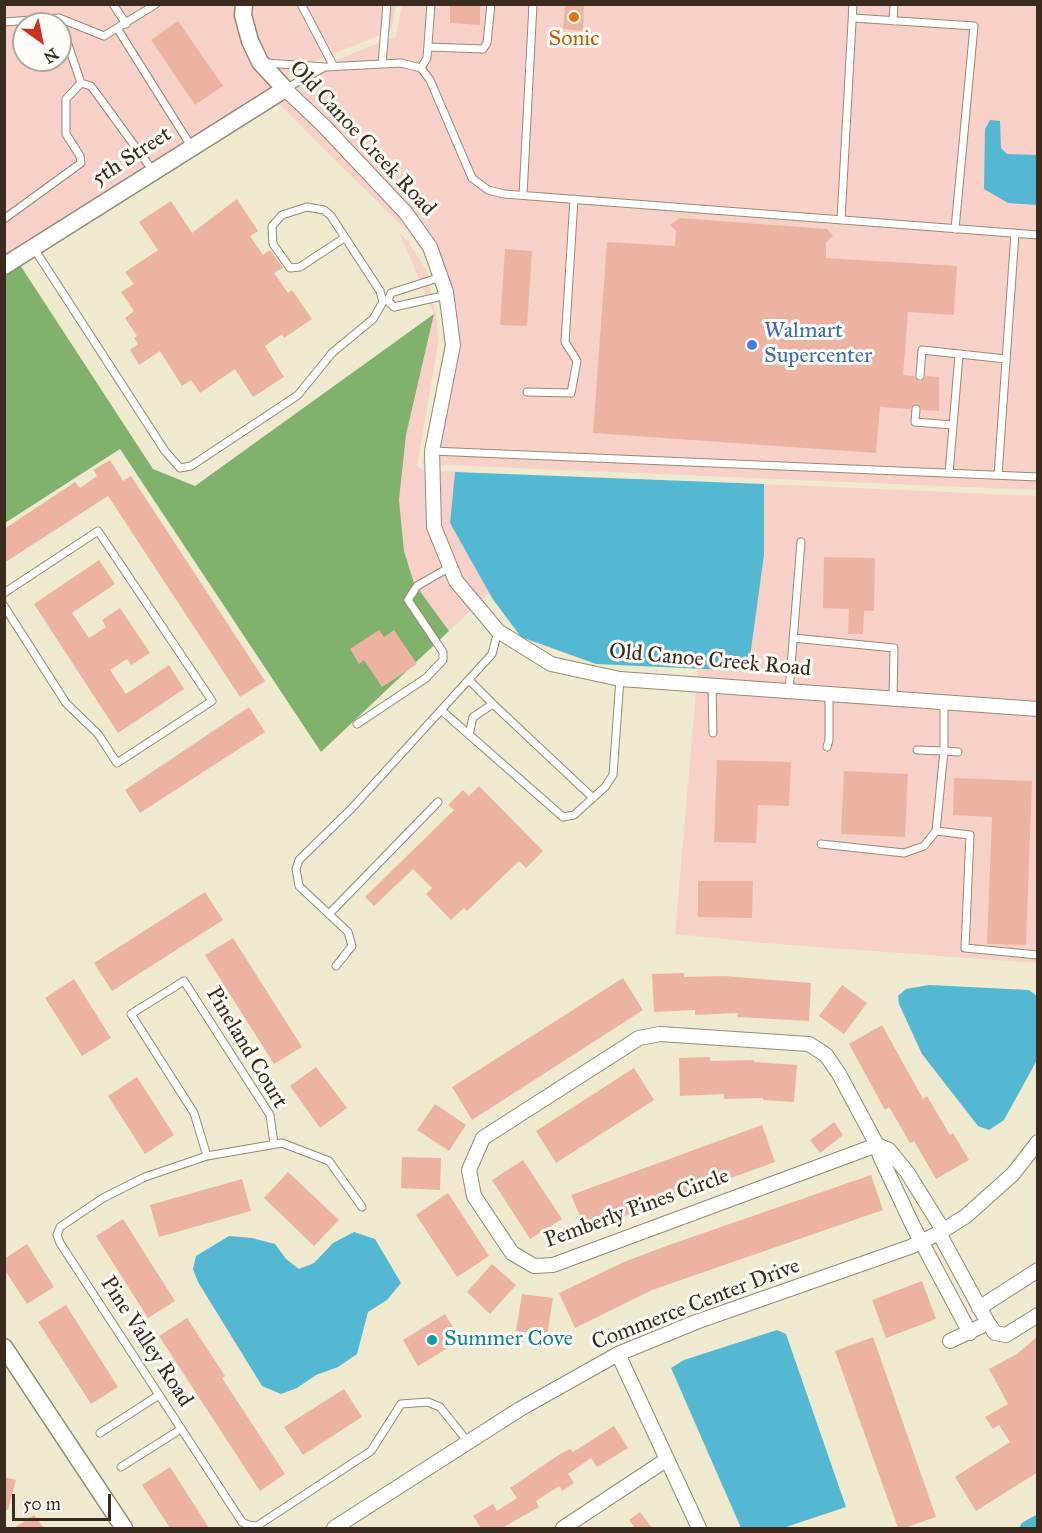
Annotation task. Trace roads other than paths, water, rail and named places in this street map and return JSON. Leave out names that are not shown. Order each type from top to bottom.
[{"type":"street","name":"Old Canoe Creek Road","points":[[244,4],[243,15],[250,40],[260,62],[406,213],[430,247],[447,296],[453,345],[432,451],[434,527],[456,581],[498,630],[551,664],[620,680],[1038,709]]},
{"type":"street","name":"5th Street","points":[[4,266],[191,146],[285,89]]},
{"type":"street","name":"Pemberly Pines Circle","points":[[970,1333],[922,1242],[880,1156],[877,1144],[838,1074],[826,1055],[808,1044],[660,1034],[639,1038],[483,1138],[469,1170],[474,1196],[512,1252],[534,1266],[553,1265],[877,1144],[889,1150],[907,1172],[941,1231],[988,1323]]},
{"type":"street","name":"Commerce Center Drive","points":[[334,1528],[468,1442],[566,1382],[618,1354],[696,1322],[922,1242],[966,1216],[1013,1174],[1038,1142]]},
{"type":"street","points":[[979,1308],[1038,1270]]},
{"type":"street","points":[[950,1341],[988,1323],[995,1333],[1006,1335],[1038,1315]]},
{"type":"street","points":[[4,1347],[124,1528]]},
{"type":"street","points":[[618,1354],[699,1528]]},
{"type":"street","points":[[563,1528],[666,1460]]},
{"type":"lane","points":[[113,4],[126,24]]},
{"type":"lane","points":[[72,23],[104,36],[156,4]]},
{"type":"lane","points":[[301,4],[329,66]]},
{"type":"lane","points":[[382,64],[387,4]]},
{"type":"lane","points":[[421,68],[427,58],[431,4]]},
{"type":"lane","points":[[428,46],[483,49],[487,43],[492,4]]},
{"type":"lane","points":[[523,195],[533,4]]},
{"type":"lane","points":[[841,220],[853,4]]},
{"type":"lane","points":[[893,21],[894,4]]},
{"type":"lane","points":[[853,18],[974,26],[955,228]]},
{"type":"lane","points":[[117,28],[191,146]]},
{"type":"lane","points":[[72,56],[81,83]]},
{"type":"lane","points":[[260,62],[329,66],[401,63],[421,68],[430,80],[472,178],[488,190],[523,195],[1038,235]]},
{"type":"lane","points":[[285,89],[329,66]]},
{"type":"lane","points":[[81,83],[91,86],[153,171]]},
{"type":"lane","points":[[4,219],[81,163],[80,156],[66,134],[66,99],[81,83]]},
{"type":"lane","points":[[528,392],[571,393],[577,361],[565,342],[574,199]]},
{"type":"lane","points":[[344,238],[300,267],[290,267],[273,244],[272,226],[282,214],[293,210],[318,208],[331,216],[385,302],[394,307],[447,296]]},
{"type":"lane","points":[[998,475],[1016,233]]},
{"type":"lane","points":[[33,247],[165,451],[180,468],[191,466],[298,395],[332,353],[373,319],[391,293],[441,277]]},
{"type":"lane","points":[[920,376],[922,350],[1006,359]]},
{"type":"lane","points":[[949,473],[959,355]]},
{"type":"lane","points":[[916,410],[915,422],[953,425]]},
{"type":"lane","points":[[432,451],[1038,477]]},
{"type":"lane","points":[[4,593],[98,531],[212,701],[117,764],[98,734],[66,703],[4,606]]},
{"type":"lane","points":[[789,691],[801,542]]},
{"type":"lane","points":[[357,724],[426,678],[443,660],[443,652],[408,600],[417,586],[450,567]]},
{"type":"lane","points":[[336,966],[352,946],[348,932],[299,886],[296,869],[299,860],[352,808],[492,654],[498,630]]},
{"type":"lane","points":[[793,638],[894,648],[893,698]]},
{"type":"lane","points":[[469,680],[593,798]]},
{"type":"lane","points":[[441,710],[563,817],[574,815],[613,775],[620,680]]},
{"type":"lane","points":[[712,685],[713,733]]},
{"type":"lane","points":[[827,747],[830,740],[829,693]]},
{"type":"lane","points":[[822,844],[904,853],[924,846],[936,831],[944,751],[944,701]]},
{"type":"lane","points":[[469,735],[473,717],[493,704]]},
{"type":"lane","points":[[917,750],[958,752]]},
{"type":"lane","points":[[329,914],[438,802]]},
{"type":"lane","points":[[936,831],[970,835],[965,948],[1038,955]]},
{"type":"lane","name":"Pineland Court","points":[[207,1156],[194,1113],[131,1014],[184,981],[270,1115],[274,1143]]},
{"type":"lane","name":"Pine Valley Road","points":[[362,1207],[329,1161],[299,1148],[274,1143],[207,1156],[145,1177],[104,1198],[60,1227],[57,1235],[60,1243],[242,1522],[257,1526],[371,1451],[401,1404],[428,1402],[440,1407],[468,1442]]},
{"type":"lane","points":[[100,1432],[159,1395]]},
{"type":"lane","points":[[121,1467],[181,1429]]},
{"type":"water","points":[[990,120],[1000,121],[1001,148],[1007,154],[1037,155],[1037,205],[1008,203],[984,189],[985,129]]},
{"type":"water","points":[[455,472],[764,484],[764,555],[748,671],[596,664],[521,637],[492,598],[450,523]]},
{"type":"water","points":[[929,985],[1029,990],[1037,996],[1037,1060],[1004,1120],[989,1130],[978,1126],[922,1054],[899,1004],[898,996],[906,989]]},
{"type":"water","points":[[354,1232],[375,1239],[401,1283],[387,1300],[368,1312],[357,1354],[338,1367],[316,1375],[297,1388],[281,1394],[262,1386],[198,1282],[193,1269],[196,1256],[229,1236],[252,1238],[275,1244],[286,1259],[299,1269],[314,1263],[333,1243]]},
{"type":"water","points":[[777,1330],[786,1334],[846,1507],[783,1528],[741,1528],[671,1368],[684,1360]]},
{"type":"waterway","points":[[1027,1528],[1038,1522]]},
{"type":"place","name":"Sonic","points":[[574,17]]},
{"type":"place","name":"Walmart Supercenter","points":[[752,345]]},
{"type":"place","name":"Summer Cove","points":[[432,1340]]}]
